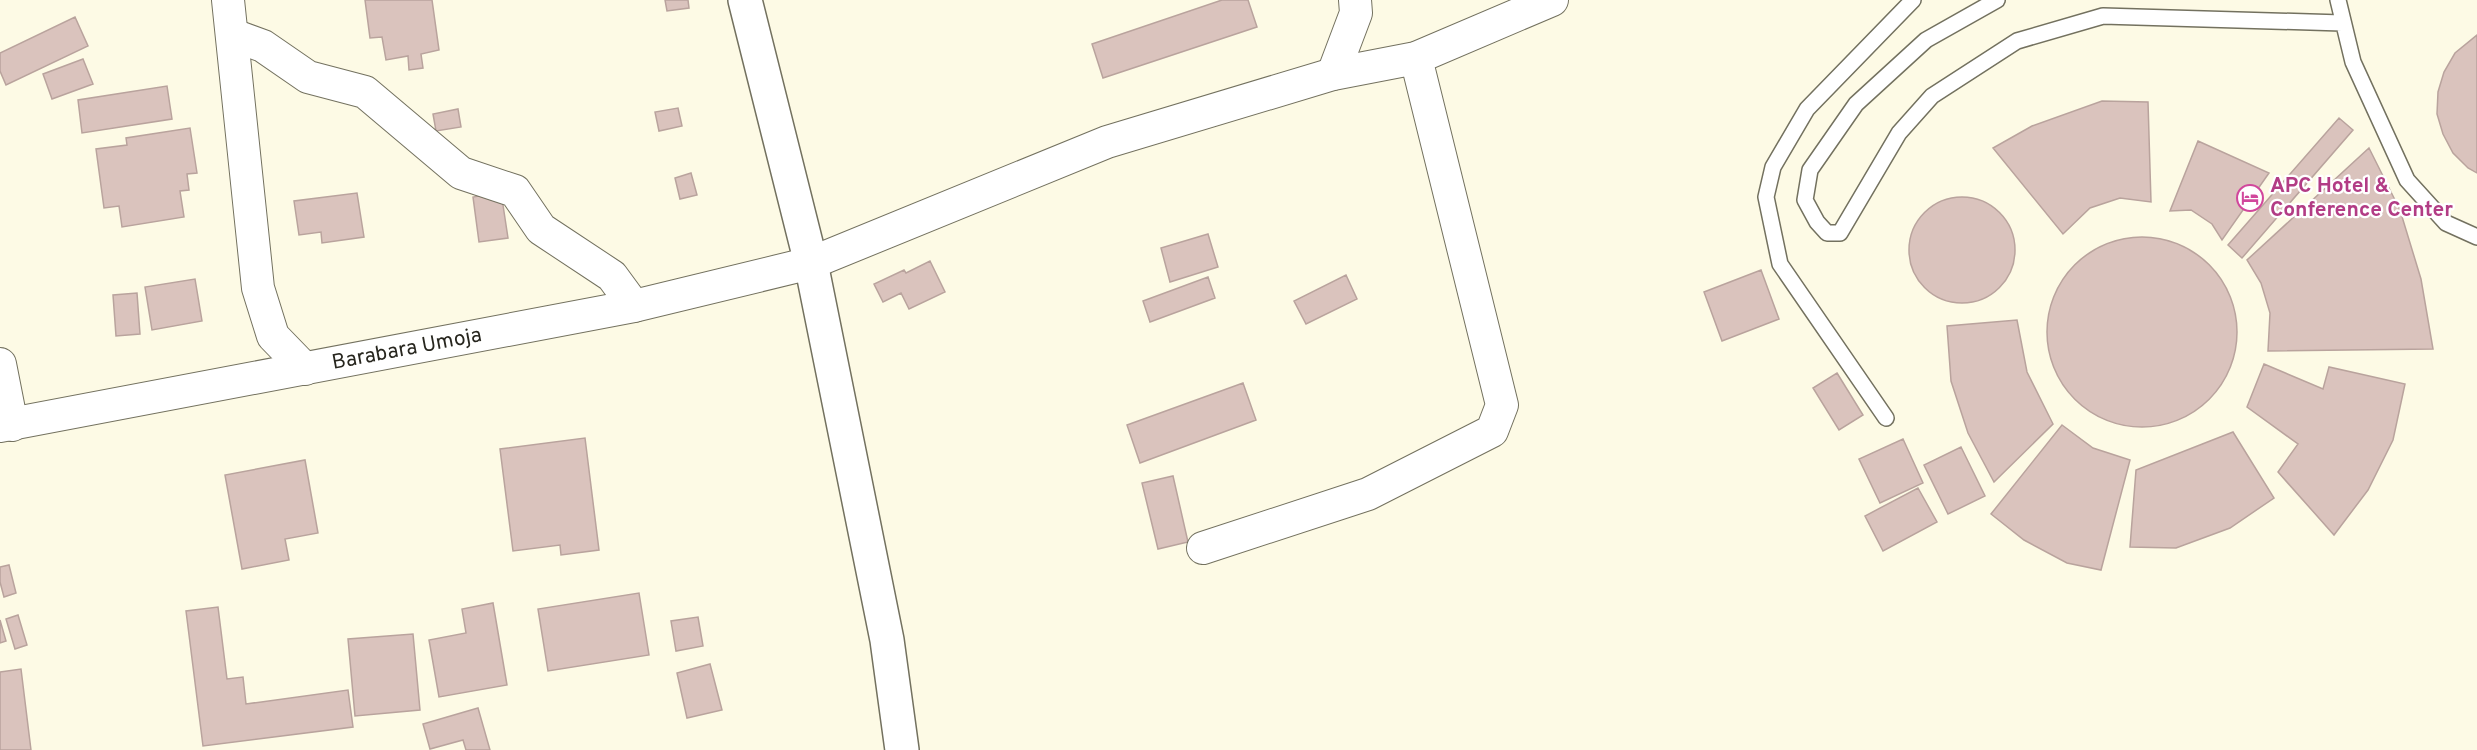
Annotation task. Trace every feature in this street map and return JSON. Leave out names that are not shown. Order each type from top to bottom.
[{"type":"street","points":[[228,0],[258,288],[273,336],[305,369]]},
{"type":"street","points":[[744,0],[811,262],[887,640],[902,750]]},
{"type":"street","points":[[1334,74],[1356,13],[1355,0]]},
{"type":"street","name":"Barabara Umoja","points":[[6,425],[634,306],[811,262],[1107,142],[1334,74],[1416,58],[1552,0]]},
{"type":"street","points":[[233,35],[263,46],[308,77],[365,92],[461,173],[515,191],[541,229],[612,276],[634,306]]},
{"type":"street","points":[[1203,548],[1368,494],[1492,431],[1502,405],[1416,58]]},
{"type":"street","points":[[0,364],[6,425]]},
{"type":"lane","points":[[1886,418],[1780,264],[1766,197],[1773,167],[1807,109],[1913,0]]},
{"type":"lane","points":[[1997,0],[1926,40],[1856,104],[1810,170],[1805,200],[1817,222],[1827,232],[1840,233],[1899,133],[1932,96],[2017,41],[2103,16],[2342,23]]},
{"type":"lane","points":[[2338,0],[2353,62],[2407,180],[2445,223],[2477,237]]},
{"type":"building","points":[[365,0],[432,0],[439,50],[421,54],[423,68],[409,70],[408,56],[386,60],[382,37],[370,38]]},
{"type":"building","points":[[665,0],[688,0],[689,8],[667,11]]},
{"type":"building","points":[[1222,0],[1248,0],[1257,27],[1103,78],[1092,44]]},
{"type":"building","points":[[75,17],[88,46],[6,85],[0,71],[0,53]]},
{"type":"building","points":[[2477,35],[2477,173],[2468,168],[2453,153],[2443,134],[2437,114],[2438,92],[2444,72],[2455,53]]},
{"type":"building","points":[[83,59],[93,84],[52,99],[43,74]]},
{"type":"building","points":[[167,86],[172,119],[82,133],[78,100]]},
{"type":"building","points":[[2102,101],[2148,102],[2151,202],[2120,198],[2090,208],[2063,234],[1993,148],[2032,126]]},
{"type":"building","points":[[678,108],[682,126],[659,131],[655,112]]},
{"type":"building","points":[[458,109],[461,127],[436,131],[433,114]]},
{"type":"building","points":[[2339,118],[2353,130],[2242,258],[2228,245]]},
{"type":"building","points":[[190,128],[197,173],[187,174],[189,190],[180,191],[184,217],[122,227],[119,206],[104,208],[96,149],[127,145],[126,138]]},
{"type":"building","points":[[2198,141],[2269,173],[2222,240],[2212,224],[2191,210],[2170,211]]},
{"type":"building","points":[[2369,148],[2400,210],[2421,279],[2433,349],[2268,351],[2270,313],[2261,283],[2247,260]]},
{"type":"building","points":[[691,173],[697,195],[680,199],[675,178]]},
{"type":"building","points":[[501,192],[508,238],[479,242],[473,197]]},
{"type":"building","points":[[357,193],[364,237],[322,243],[321,232],[299,235],[294,201]]},
{"type":"building","points":[[1962,197],[1982,201],[1999,213],[2011,230],[2015,250],[2011,270],[1999,287],[1982,299],[1962,303],[1942,299],[1925,287],[1913,270],[1909,250],[1913,230],[1925,213],[1942,201]]},
{"type":"building","points":[[1208,234],[1218,267],[1170,282],[1161,248]]},
{"type":"building","points":[[2142,237],[2178,244],[2195,253],[2209,265],[2221,279],[2230,296],[2237,332],[2230,368],[2221,385],[2209,399],[2195,411],[2178,420],[2142,427],[2106,420],[2089,411],[2075,399],[2063,385],[2054,368],[2047,332],[2054,296],[2063,279],[2075,265],[2089,253],[2106,244]]},
{"type":"building","points":[[930,261],[945,292],[909,309],[901,293],[883,302],[874,284],[904,270],[906,273]]},
{"type":"building","points":[[1761,270],[1779,319],[1722,341],[1704,292]]},
{"type":"building","points":[[1346,275],[1357,299],[1306,324],[1294,301]]},
{"type":"building","points":[[1208,277],[1215,298],[1150,322],[1143,301]]},
{"type":"building","points":[[195,279],[202,321],[152,330],[145,287]]},
{"type":"building","points":[[137,293],[140,334],[116,336],[113,295]]},
{"type":"building","points":[[2017,320],[2027,372],[2053,424],[1994,482],[1968,433],[1951,381],[1947,326]]},
{"type":"building","points":[[2264,364],[2323,389],[2329,367],[2405,384],[2393,440],[2368,490],[2334,535],[2278,472],[2298,444],[2247,407]]},
{"type":"building","points":[[1837,373],[1863,415],[1839,430],[1813,388]]},
{"type":"building","points":[[1243,383],[1256,420],[1140,463],[1127,425]]},
{"type":"building","points":[[2062,425],[2093,448],[2130,460],[2101,570],[2067,563],[2024,540],[1991,514]]},
{"type":"building","points":[[2233,432],[2274,498],[2230,528],[2176,548],[2130,547],[2136,470]]},
{"type":"building","points":[[585,438],[599,550],[561,555],[560,545],[513,551],[500,449]]},
{"type":"building","points":[[1903,439],[1923,483],[1880,503],[1859,459]]},
{"type":"building","points":[[1961,447],[1985,496],[1948,514],[1924,465]]},
{"type":"building","points":[[305,460],[318,533],[285,539],[289,560],[242,569],[225,475]]},
{"type":"building","points":[[1173,476],[1188,542],[1158,549],[1142,483]]},
{"type":"building","points":[[1918,488],[1937,522],[1883,551],[1865,516]]},
{"type":"building","points":[[9,565],[16,593],[4,597],[0,582],[0,567]]},
{"type":"building","points":[[639,593],[649,655],[548,671],[538,609]]},
{"type":"building","points":[[493,603],[507,685],[439,697],[429,640],[466,633],[462,609]]},
{"type":"building","points":[[218,607],[227,679],[243,677],[246,704],[348,690],[353,727],[203,746],[186,611]]},
{"type":"building","points":[[18,615],[27,645],[15,649],[6,619]]},
{"type":"building","points":[[698,617],[703,646],[676,651],[671,621]]},
{"type":"building","points":[[0,620],[6,641],[0,643]]},
{"type":"building","points":[[413,634],[420,710],[355,716],[348,639]]},
{"type":"building","points":[[710,664],[722,710],[687,718],[677,673]]},
{"type":"building","points":[[21,669],[31,750],[0,750],[0,672]]},
{"type":"building","points":[[478,708],[490,750],[466,750],[463,740],[430,749],[423,724]]},
{"type":"place","name":"APC Hotel & Conference Center","points":[[2250,198]]}]
